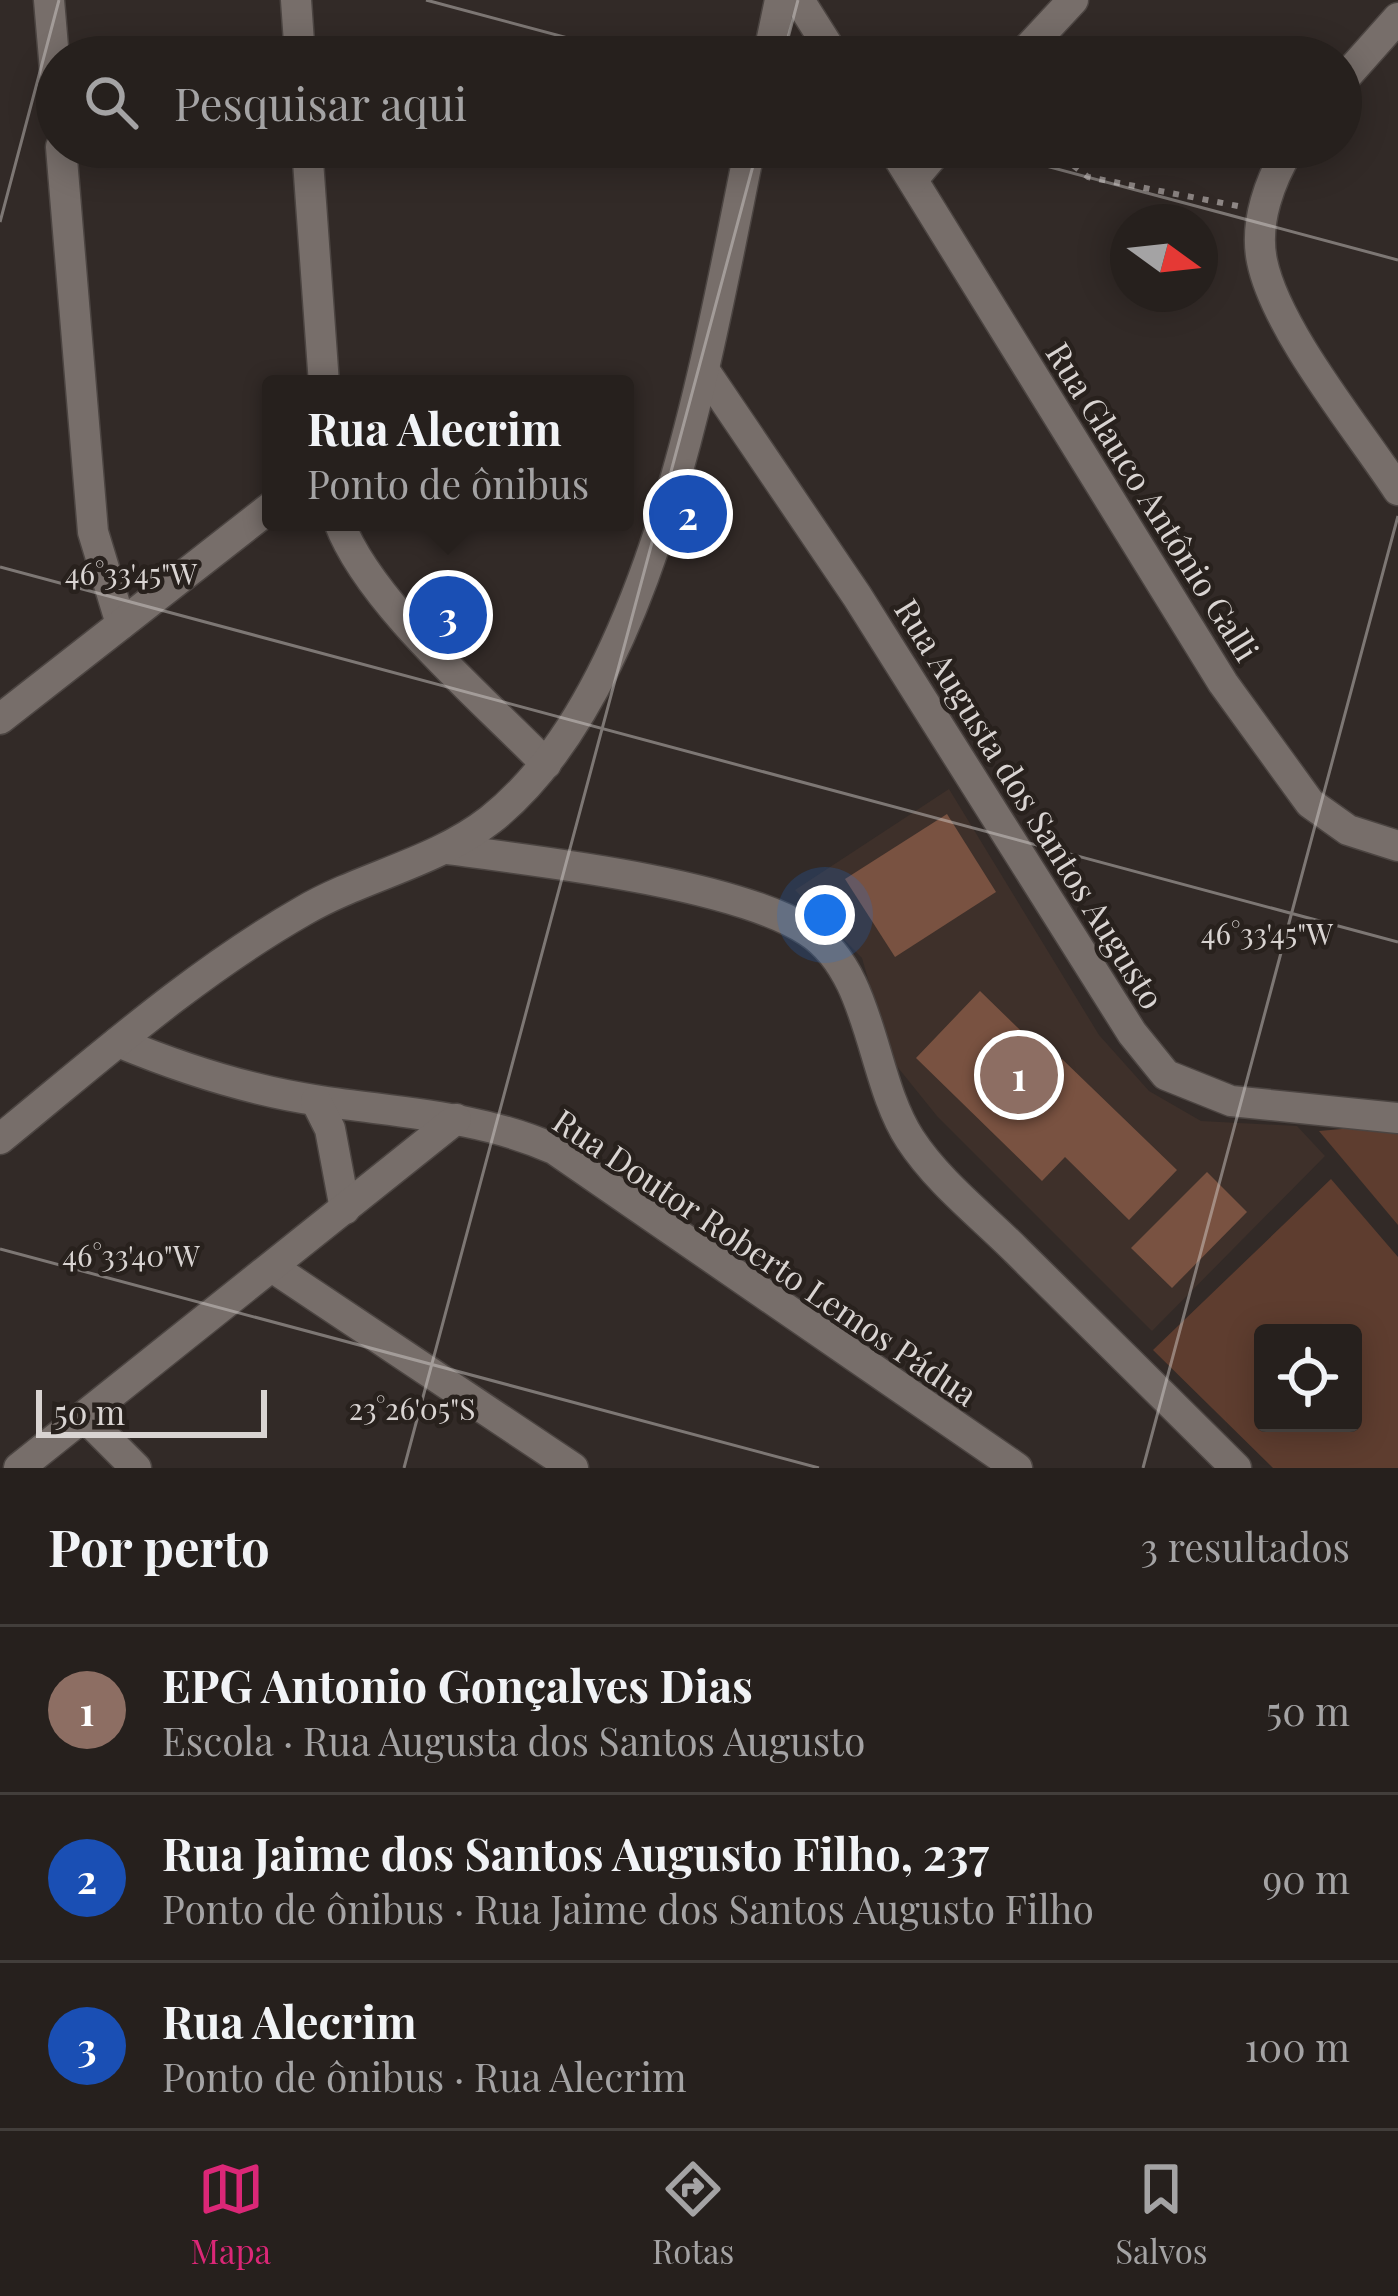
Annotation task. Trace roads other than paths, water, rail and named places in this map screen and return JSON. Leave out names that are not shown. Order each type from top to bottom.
[{"type":"street","points":[[49,0],[52,36]]},
{"type":"street","points":[[296,0],[299,36]]},
{"type":"street","points":[[772,36],[780,0]]},
{"type":"street","points":[[799,0],[822,36]]},
{"type":"street","points":[[1040,36],[1073,0]]},
{"type":"street","points":[[1362,58],[1398,18]]},
{"type":"street","points":[[64,168],[94,532],[122,624]]},
{"type":"street","points":[[309,168],[323,375]]},
{"type":"street","points":[[0,1139],[209,968],[308,908],[446,849],[489,821],[546,764],[590,700],[622,636],[704,370],[746,168]]},
{"type":"street","name":"Rua Glauco Antônio Galli","points":[[906,168],[1223,682],[1310,803],[1348,830],[1398,846]]},
{"type":"street","points":[[913,179],[922,168]]},
{"type":"street","points":[[1281,168],[1262,211],[1262,259],[1279,309],[1398,490]]},
{"type":"street","name":"Rua Augusta dos Santos Augusto","points":[[704,370],[872,620],[1132,1033],[1166,1075],[1231,1101],[1398,1118]]},
{"type":"street","points":[[0,719],[262,514]]},
{"type":"street","points":[[343,531],[350,550],[415,629],[546,764]]},
{"type":"street","points":[[446,849],[561,864],[688,891],[769,913],[810,932],[834,956],[855,992],[886,1097],[926,1160],[1236,1468]]},
{"type":"street","name":"Rua Doutor Roberto Lemos Pádua","points":[[118,1042],[175,1066],[316,1101],[510,1129],[554,1149],[1017,1468]]},
{"type":"street","points":[[316,1101],[330,1129],[345,1209]]},
{"type":"street","points":[[19,1468],[456,1119]]},
{"type":"street","points":[[272,1267],[573,1468]]},
{"type":"street","points":[[85,1417],[136,1468]]},
{"type":"place","name":"Rua Jaime dos Santos Augusto Filho, 237","points":[[688,514]]},
{"type":"place","name":"Rua Alecrim","points":[[448,615]]},
{"type":"place","name":"EPG Antonio Gonçalves Dias","points":[[1019,1075]]}]
